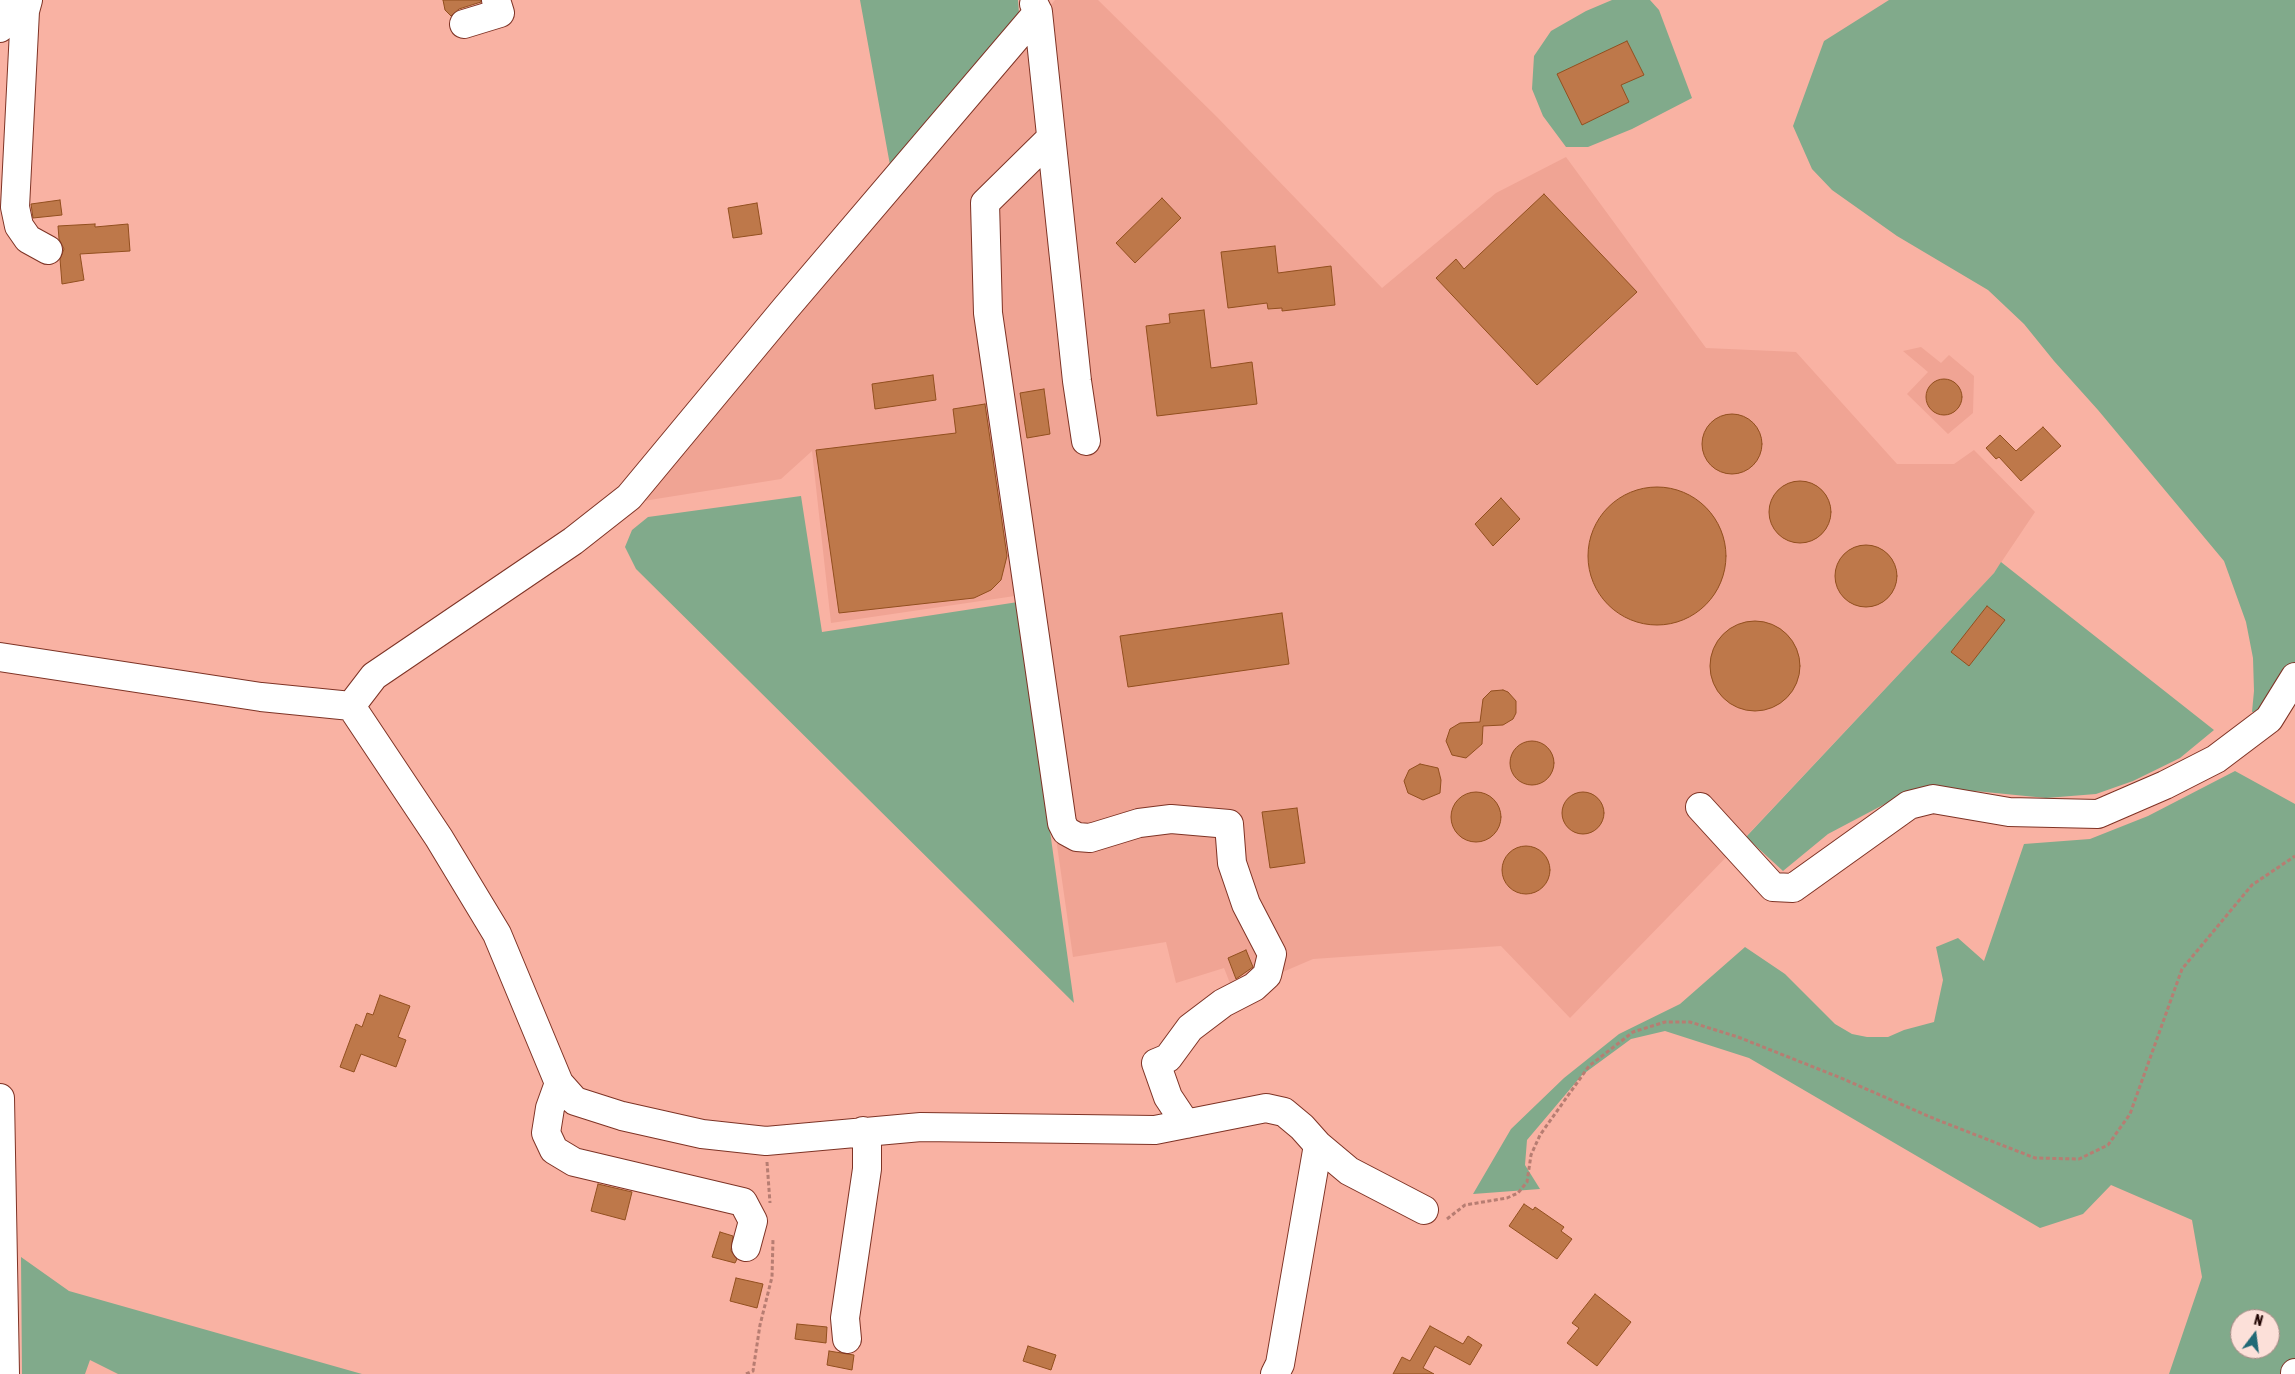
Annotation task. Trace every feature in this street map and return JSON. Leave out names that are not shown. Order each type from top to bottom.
[{"type":"street","points":[[0,28],[11,0]]},
{"type":"street","points":[[28,0],[25,11],[15,207],[19,226],[28,239],[48,250]]},
{"type":"street","points":[[464,24],[500,12],[496,0]]},
{"type":"street","points":[[1041,4],[1047,111],[1076,381],[1086,441]]},
{"type":"street","points":[[351,706],[374,676],[573,541],[629,497],[1041,4]]},
{"type":"street","points":[[1050,139],[985,203],[988,312],[1062,823],[1066,831],[1077,837],[1090,838],[1139,823],[1171,819],[1229,824],[1232,863],[1246,904],[1272,954],[1267,975],[1254,987],[1223,1003],[1190,1028],[1168,1058],[1156,1064],[1168,1097],[1186,1124]]},
{"type":"street","points":[[10,659],[261,697],[351,706]]},
{"type":"street","points":[[1700,807],[1773,887],[1793,888],[1909,805],[1933,799],[2009,812],[2098,814],[2165,785],[2216,759],[2269,719],[2295,677]]},
{"type":"street","points":[[351,706],[439,838],[497,934],[559,1083],[574,1101],[622,1116],[702,1134],[766,1141],[921,1127],[1155,1130],[1266,1108],[1284,1112],[1302,1127],[1318,1145],[1349,1171],[1436,1214]]},
{"type":"street","points":[[559,1083],[550,1108],[546,1133],[554,1150],[574,1162],[743,1202],[753,1221],[746,1247]]},
{"type":"street","points":[[0,1098],[5,1374]]},
{"type":"street","points":[[847,1339],[845,1318],[867,1169],[867,1146],[864,1131]]},
{"type":"street","points":[[1275,1374],[1280,1364],[1318,1145]]},
{"type":"path","points":[[1436,1214],[1465,1205],[1507,1198],[1518,1194],[1527,1182],[1531,1155],[1540,1135],[1589,1066],[1633,1032],[1665,1022],[1690,1022],[1738,1037],[1841,1078],[1934,1119],[2035,1158],[2080,1159],[2108,1145],[2130,1114],[2182,968],[2252,885],[2295,856]]},
{"type":"shaded area","points":[[1055,0],[1098,0],[1217,117],[1382,288],[1496,193],[1566,157],[1706,348],[1796,352],[1897,464],[1954,464],[1974,450],[2035,512],[1994,573],[1736,847],[1570,1018],[1501,946],[1313,959],[1278,974],[1237,1001],[1224,968],[1176,983],[1166,942],[1073,957],[1054,824],[1042,592],[831,623],[812,451],[781,479],[637,502]]},
{"type":"shaded area","points":[[1921,347],[1941,363],[1949,355],[1974,376],[1973,413],[1948,434],[1907,394],[1928,372],[1903,351]]},
{"type":"green space","points":[[860,0],[1018,0],[1020,27],[890,165]]},
{"type":"green space","points":[[1612,0],[1650,0],[1659,10],[1692,98],[1632,129],[1588,147],[1566,147],[1543,116],[1532,89],[1534,56],[1551,31],[1586,11]]},
{"type":"green space","points":[[1889,0],[2295,0],[2295,667],[2265,711],[2252,712],[2254,691],[2253,658],[2246,622],[2224,561],[2098,410],[2024,324],[1988,290],[1897,236],[1832,190],[1812,169],[1793,126],[1824,41]]},
{"type":"green space","points":[[801,496],[822,632],[1018,602],[1074,1003],[636,569],[625,547],[632,530],[648,517]]},
{"type":"green space","points":[[2001,562],[2214,730],[2180,758],[2133,781],[2096,794],[2046,798],[1975,791],[1900,796],[1828,834],[1783,871],[1746,837],[1994,573]]},
{"type":"green space","points":[[2235,771],[2295,804],[2295,1374],[2169,1374],[2202,1277],[2192,1220],[2111,1185],[2083,1214],[2040,1228],[1749,1058],[1665,1031],[1631,1039],[1582,1075],[1527,1140],[1525,1165],[1540,1189],[1473,1194],[1511,1129],[1564,1078],[1619,1034],[1680,1004],[1745,947],[1785,974],[1835,1024],[1852,1034],[1867,1037],[1888,1037],[1904,1030],[1934,1022],[1943,980],[1936,947],[1958,938],[1984,961],[2024,844],[2090,839],[2148,816]]},
{"type":"green space","points":[[21,1257],[69,1291],[362,1374],[118,1374],[90,1360],[85,1374],[22,1374]]},
{"type":"building","points":[[443,0],[481,0],[481,2],[459,9],[451,16],[445,10]]},
{"type":"building","points":[[1627,41],[1644,75],[1621,85],[1629,102],[1582,125],[1557,74]]},
{"type":"building","points":[[1544,194],[1637,292],[1537,385],[1436,278],[1456,259],[1464,269]]},
{"type":"building","points":[[1162,198],[1181,218],[1135,263],[1116,243]]},
{"type":"building","points":[[60,200],[62,215],[33,218],[31,204]]},
{"type":"building","points":[[757,203],[762,234],[733,238],[728,208]]},
{"type":"building","points":[[95,224],[95,227],[128,224],[130,251],[80,254],[84,280],[62,284],[60,259],[64,249],[59,239],[58,226]]},
{"type":"building","points":[[1275,246],[1278,273],[1331,266],[1335,305],[1282,311],[1282,308],[1268,309],[1267,303],[1228,308],[1221,252]]},
{"type":"building","points":[[1204,310],[1211,368],[1252,362],[1257,404],[1157,416],[1146,326],[1170,323],[1169,314]]},
{"type":"building","points":[[933,375],[936,400],[875,409],[872,384]]},
{"type":"building","points":[[1944,379],[1951,380],[1957,384],[1961,390],[1961,404],[1957,410],[1951,414],[1944,415],[1937,414],[1931,410],[1927,404],[1926,397],[1927,390],[1931,384],[1937,380]]},
{"type":"building","points":[[1044,389],[1050,434],[1027,438],[1020,393]]},
{"type":"building","points":[[985,404],[1007,556],[1001,580],[991,590],[974,598],[839,613],[816,450],[956,433],[953,409]]},
{"type":"building","points":[[1732,414],[1749,419],[1757,427],[1762,444],[1757,461],[1749,469],[1732,474],[1715,469],[1707,461],[1702,444],[1707,427],[1715,419]]},
{"type":"building","points":[[2043,427],[2061,446],[2021,481],[1999,457],[1996,459],[1986,448],[2000,435],[2016,451]]},
{"type":"building","points":[[1800,481],[1817,486],[1822,490],[1826,495],[1831,512],[1826,529],[1822,534],[1817,538],[1800,543],[1783,538],[1778,534],[1774,529],[1769,512],[1774,495],[1778,490],[1783,486]]},
{"type":"building","points":[[1657,487],[1683,492],[1706,507],[1721,530],[1726,556],[1721,582],[1706,605],[1683,620],[1657,625],[1631,620],[1608,605],[1593,582],[1588,556],[1593,530],[1608,507],[1631,492]]},
{"type":"building","points":[[1501,498],[1520,519],[1493,546],[1475,524]]},
{"type":"building","points":[[1866,545],[1883,550],[1888,554],[1892,559],[1897,576],[1892,593],[1888,598],[1883,602],[1866,607],[1849,602],[1844,598],[1840,593],[1835,576],[1840,559],[1844,554],[1849,550]]},
{"type":"building","points":[[1987,606],[2005,620],[1969,666],[1951,652]]},
{"type":"building","points":[[1282,613],[1289,664],[1128,687],[1120,636]]},
{"type":"building","points":[[1755,621],[1772,625],[1787,634],[1796,649],[1800,666],[1796,683],[1787,698],[1772,707],[1755,711],[1738,707],[1723,698],[1714,683],[1710,666],[1714,649],[1723,634],[1738,625]]},
{"type":"building","points":[[1503,690],[1508,692],[1516,701],[1516,713],[1513,719],[1503,725],[1483,726],[1482,744],[1466,758],[1452,755],[1446,741],[1450,729],[1460,723],[1480,722],[1483,699],[1491,691]]},
{"type":"building","points":[[1528,741],[1536,741],[1548,747],[1554,763],[1548,779],[1536,785],[1528,785],[1516,779],[1510,767],[1510,759],[1516,747]]},
{"type":"building","points":[[1420,764],[1438,768],[1441,780],[1440,793],[1423,800],[1408,793],[1404,781],[1409,770]]},
{"type":"building","points":[[1476,792],[1486,794],[1494,799],[1499,807],[1501,817],[1499,827],[1494,835],[1486,840],[1476,842],[1466,840],[1458,835],[1453,827],[1451,817],[1453,807],[1458,799],[1466,794]]},
{"type":"building","points":[[1587,792],[1595,795],[1601,801],[1604,813],[1601,825],[1595,831],[1579,834],[1571,831],[1565,825],[1562,809],[1565,801],[1571,795]]},
{"type":"building","points":[[1297,808],[1305,863],[1270,868],[1262,812]]},
{"type":"building","points":[[1526,846],[1535,848],[1543,853],[1548,861],[1550,870],[1548,879],[1543,887],[1535,892],[1526,894],[1517,892],[1509,887],[1504,879],[1502,870],[1504,861],[1509,853],[1517,848]]},
{"type":"building","points":[[1246,950],[1253,967],[1236,979],[1228,958]]},
{"type":"building","points":[[380,995],[410,1006],[398,1037],[406,1040],[396,1067],[361,1054],[354,1072],[340,1067],[356,1024],[362,1027],[367,1013],[373,1015]]},
{"type":"building","points":[[598,1184],[632,1192],[625,1220],[591,1211]]},
{"type":"building","points":[[1524,1204],[1533,1210],[1535,1207],[1564,1227],[1561,1231],[1572,1239],[1557,1259],[1509,1226]]},
{"type":"building","points":[[720,1232],[733,1236],[731,1251],[737,1259],[735,1263],[712,1257]]},
{"type":"building","points":[[736,1278],[763,1284],[757,1308],[730,1301]]},
{"type":"building","points":[[1595,1294],[1631,1322],[1597,1366],[1567,1343],[1579,1328],[1572,1323]]},
{"type":"building","points":[[797,1324],[827,1327],[826,1343],[795,1339]]},
{"type":"building","points":[[1430,1326],[1463,1344],[1468,1336],[1482,1345],[1470,1365],[1435,1346],[1423,1368],[1434,1374],[1393,1374],[1402,1357],[1410,1361]]},
{"type":"building","points":[[1028,1346],[1056,1355],[1051,1370],[1023,1361]]},
{"type":"building","points":[[829,1351],[854,1355],[852,1370],[827,1365]]}]
